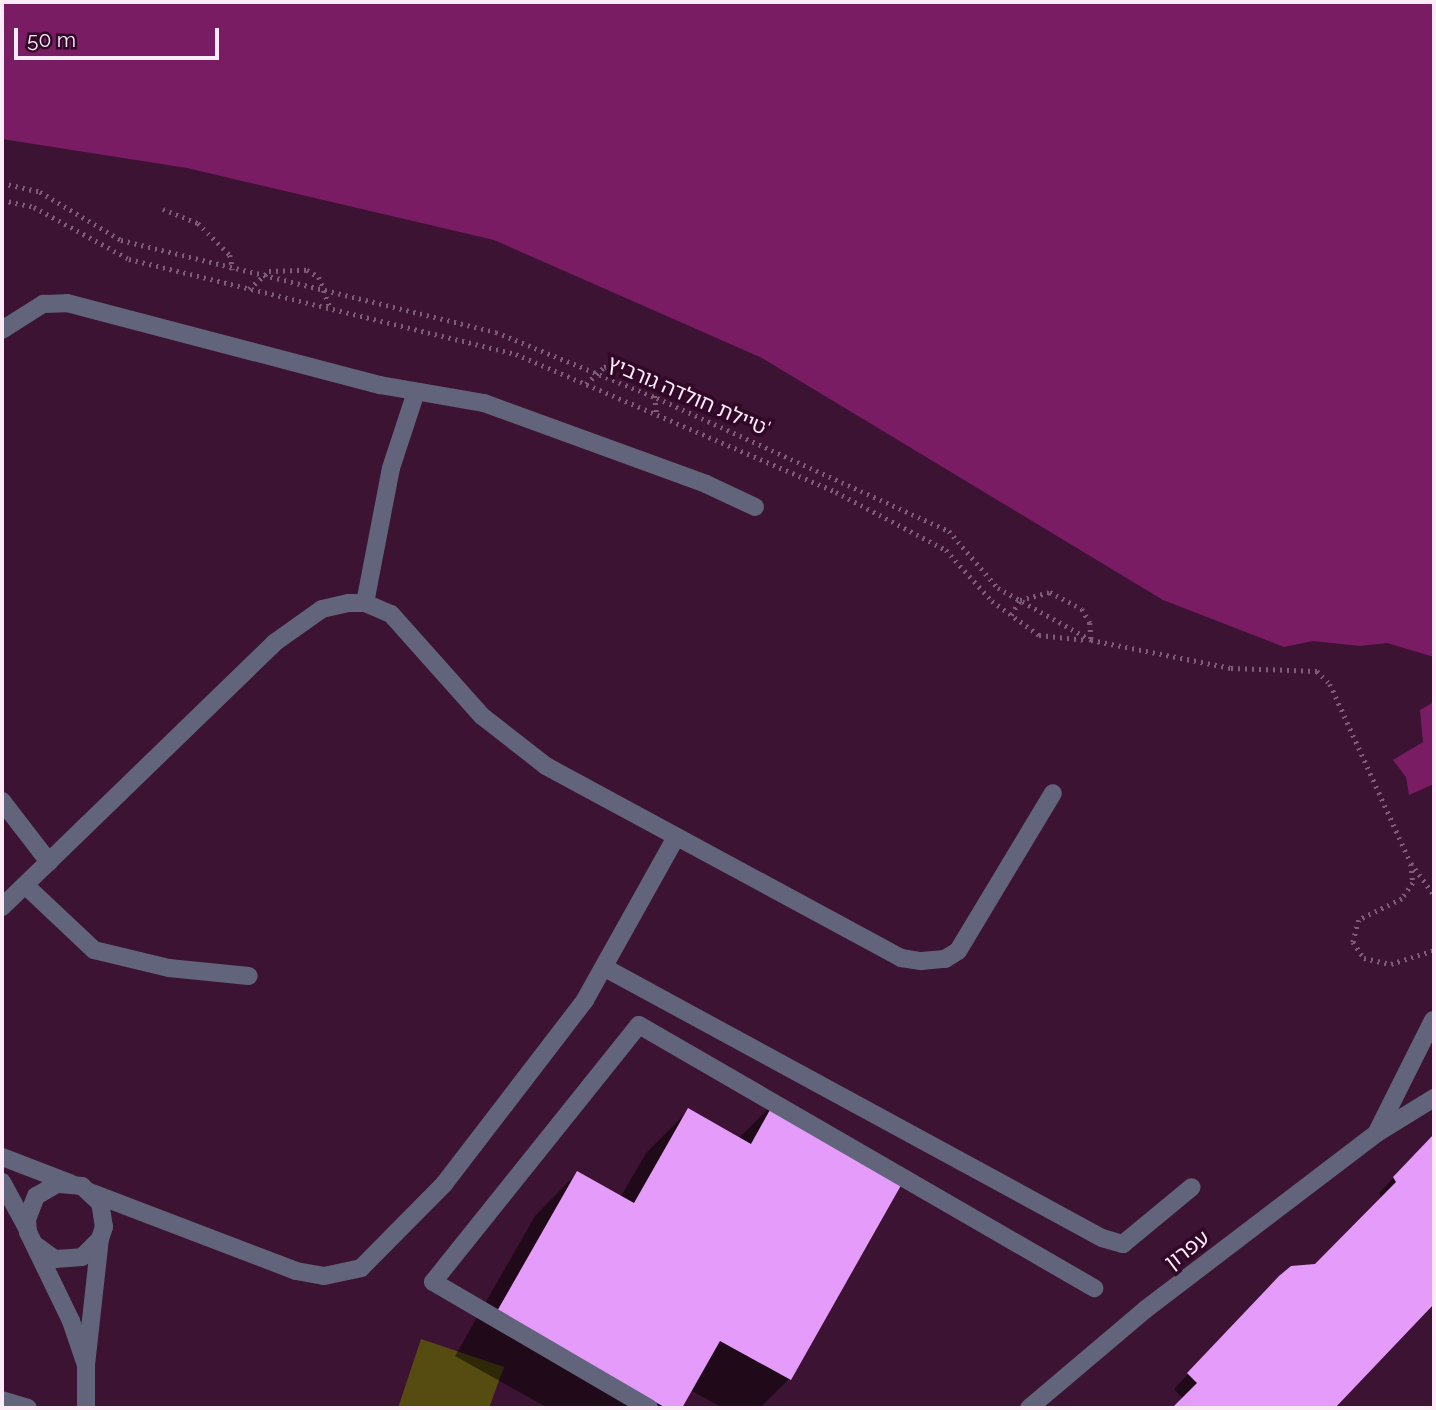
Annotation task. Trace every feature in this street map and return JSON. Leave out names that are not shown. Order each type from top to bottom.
[{"type":"street","points":[[2,330],[43,304],[67,303],[416,392],[484,403],[706,484],[755,507]]},
{"type":"street","points":[[365,603],[391,468],[416,392]]},
{"type":"street","points":[[2,907],[274,643],[321,609],[365,603],[391,614],[482,716],[516,746],[676,837],[876,945],[921,961],[951,955],[973,932],[1053,793]]},
{"type":"street","points":[[2,801],[49,862]]},
{"type":"street","points":[[2,1157],[92,1193],[172,1220],[296,1271],[324,1276],[361,1268],[444,1184],[607,969],[676,837]]},
{"type":"street","points":[[25,885],[94,950],[169,968],[248,976]]},
{"type":"street","points":[[607,969],[1102,1238],[1123,1244],[1192,1187]]},
{"type":"street","points":[[1434,1019],[1434,1052]]},
{"type":"street","name":"עפרון","points":[[1377,1133],[1434,1019]]},
{"type":"street","points":[[649,1408],[433,1282],[639,1025],[1094,1288]]},
{"type":"street","name":"עפרון","points":[[1029,1408],[1146,1309],[1377,1133],[1434,1098]]},
{"type":"street","points":[[2,1182],[71,1321],[86,1365]]},
{"type":"street","points":[[70,1183],[46,1188],[36,1196],[27,1219],[31,1238],[55,1259],[82,1257],[117,1216],[136,1214],[172,1220]]},
{"type":"street","points":[[86,1408],[86,1365],[102,1233],[100,1203],[92,1193]]},
{"type":"street","points":[[2,1400],[28,1408]]},
{"type":"path","name":"טיילת חולדה גורביץ'","points":[[2,183],[40,192],[121,240],[233,270],[496,332],[657,398],[949,531],[998,588],[1091,640],[1231,668],[1317,671],[1331,684],[1411,863]]},
{"type":"path","points":[[2,200],[34,207],[129,259],[516,354],[836,492],[946,550],[992,601],[1011,615],[1039,635],[1091,640],[1090,623],[1082,609],[1050,592],[1020,600],[1011,615]]},
{"type":"path","points":[[163,209],[198,223],[230,255],[233,270]]},
{"type":"path","points":[[249,289],[259,276],[288,267],[307,270],[319,278],[327,292],[330,308]]},
{"type":"path","points":[[586,384],[594,372],[618,363],[636,369],[653,382],[657,415]]},
{"type":"path","points":[[1411,863],[1434,895]]},
{"type":"path","points":[[1411,863],[1413,883],[1402,899],[1359,920],[1353,942],[1364,958],[1391,964],[1434,950]]},
{"type":"shaded area","points":[[2,2],[1434,2],[1434,657],[1387,643],[1360,646],[1313,641],[1284,647],[1163,600],[762,358],[494,240],[187,168],[2,139]]},
{"type":"shaded area","points":[[1434,702],[1434,784],[1409,795],[1406,777],[1393,760],[1423,742],[1420,710]]},
{"type":"shaded area","points":[[421,1339],[504,1367],[489,1408],[398,1408]]},
{"type":"building","points":[[776,1099],[908,1173],[791,1380],[720,1341],[682,1408],[666,1408],[496,1313],[577,1171],[634,1203],[688,1108],[751,1144]]},
{"type":"building","points":[[1434,1134],[1434,1304],[1335,1408],[1172,1408],[1197,1383],[1187,1373],[1279,1276],[1291,1266],[1315,1264],[1396,1182],[1393,1177]]}]
